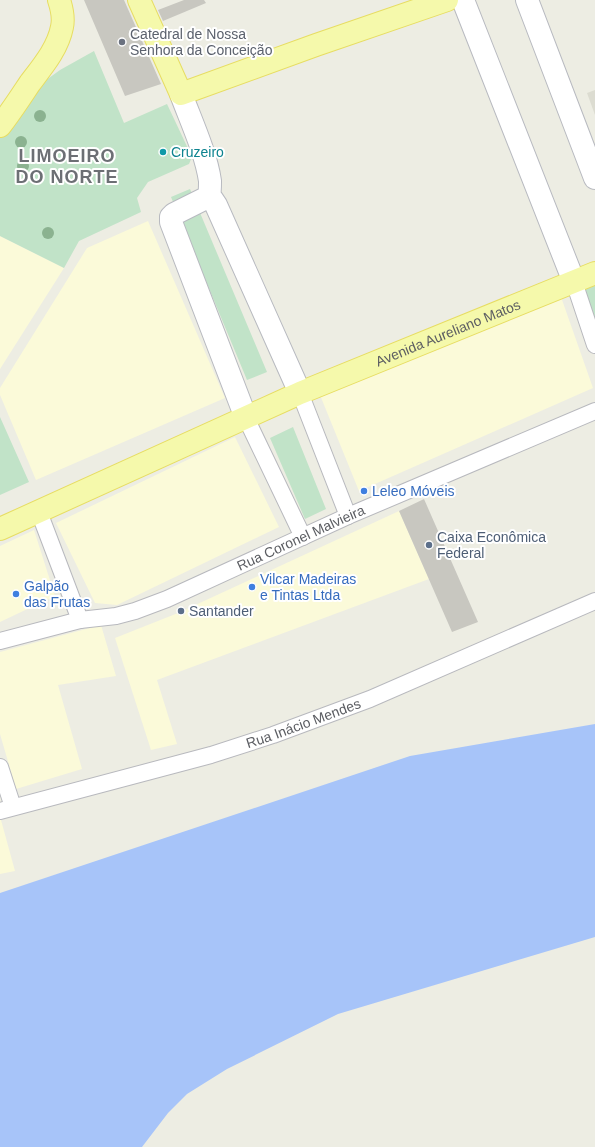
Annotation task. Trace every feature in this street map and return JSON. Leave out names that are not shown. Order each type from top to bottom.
[{"type":"main road","points":[[0,126],[53,50],[59,38],[62,26],[62,12],[59,0]]},
{"type":"main road","points":[[139,0],[181,94],[316,45],[447,0]]},
{"type":"main road","name":"Avenida Aureliano Matos","points":[[0,529],[300,393],[595,273]]},
{"type":"street","points":[[463,0],[574,282],[595,344]]},
{"type":"street","points":[[527,0],[595,178]]},
{"type":"street","points":[[181,94],[195,130],[207,168],[210,182],[209,197]]},
{"type":"street","points":[[209,197],[216,205],[300,393],[348,516]]},
{"type":"street","points":[[209,197],[174,214],[171,222],[246,418],[303,537]]},
{"type":"street","name":"Rua Coronel Malvieira","points":[[0,641],[80,620],[116,616],[135,611],[167,599],[348,516],[595,411]]},
{"type":"street","points":[[39,512],[80,620]]},
{"type":"street","name":"Rua Inácio Mendes","points":[[7,809],[211,755],[273,735],[370,699],[595,601]]},
{"type":"street","points":[[0,767],[7,809]]},
{"type":"shaded area","points":[[94,51],[124,123],[167,104],[192,157],[189,164],[148,182],[137,198],[141,212],[79,241],[64,268],[0,236],[0,134],[31,91],[60,70]]},
{"type":"shaded area","points":[[595,90],[595,115],[587,93]]},
{"type":"shaded area","points":[[190,189],[267,372],[247,380],[171,197]]},
{"type":"shaded area","points":[[148,221],[225,398],[36,480],[0,395],[0,388],[87,248]]},
{"type":"shaded area","points":[[0,236],[64,268],[0,369]]},
{"type":"shaded area","points":[[595,283],[595,323],[581,288]]},
{"type":"shaded area","points":[[561,297],[593,388],[359,491],[320,395]]},
{"type":"shaded area","points":[[0,417],[29,482],[0,495]]},
{"type":"shaded area","points":[[293,427],[326,509],[305,519],[270,438]]},
{"type":"shaded area","points":[[235,437],[279,527],[117,605],[95,603],[56,523]]},
{"type":"shaded area","points":[[399,511],[429,579],[157,680],[177,744],[151,750],[115,638],[178,613]]},
{"type":"shaded area","points":[[34,530],[55,596],[0,622],[0,546]]},
{"type":"shaded area","points":[[101,625],[116,676],[58,685],[82,769],[16,789],[0,734],[0,652]]},
{"type":"shaded area","points":[[0,820],[15,871],[0,874]]},
{"type":"water","points":[[595,724],[595,937],[338,1014],[227,1069],[187,1094],[168,1113],[142,1147],[0,1147],[0,893],[410,756]]},
{"type":"building","name":"Catedral de Nossa Senhora da Conceição","points":[[84,0],[124,0],[161,84],[125,96]]},
{"type":"building","points":[[184,0],[204,0],[206,3],[163,21],[158,10]]},
{"type":"building","name":"Caixa Econômica Federal","points":[[424,499],[478,622],[452,632],[399,511]]},
{"type":"place","name":"Catedral de Nossa Senhora da Conceição","points":[[122,42]]},
{"type":"place","name":"Cruzeiro","points":[[163,152]]},
{"type":"place","name":"Leleo Móveis","points":[[364,491]]},
{"type":"place","name":"Caixa Econômica Federal","points":[[429,545]]},
{"type":"place","name":"Vilcar Madeiras e Tintas Ltda","points":[[252,587]]},
{"type":"place","name":"Galpão das Frutas","points":[[16,594]]},
{"type":"place","name":"Santander","points":[[181,611]]},
{"type":"district","name":"LIMOEIRO DO NORTE","points":[[67,166]]}]
